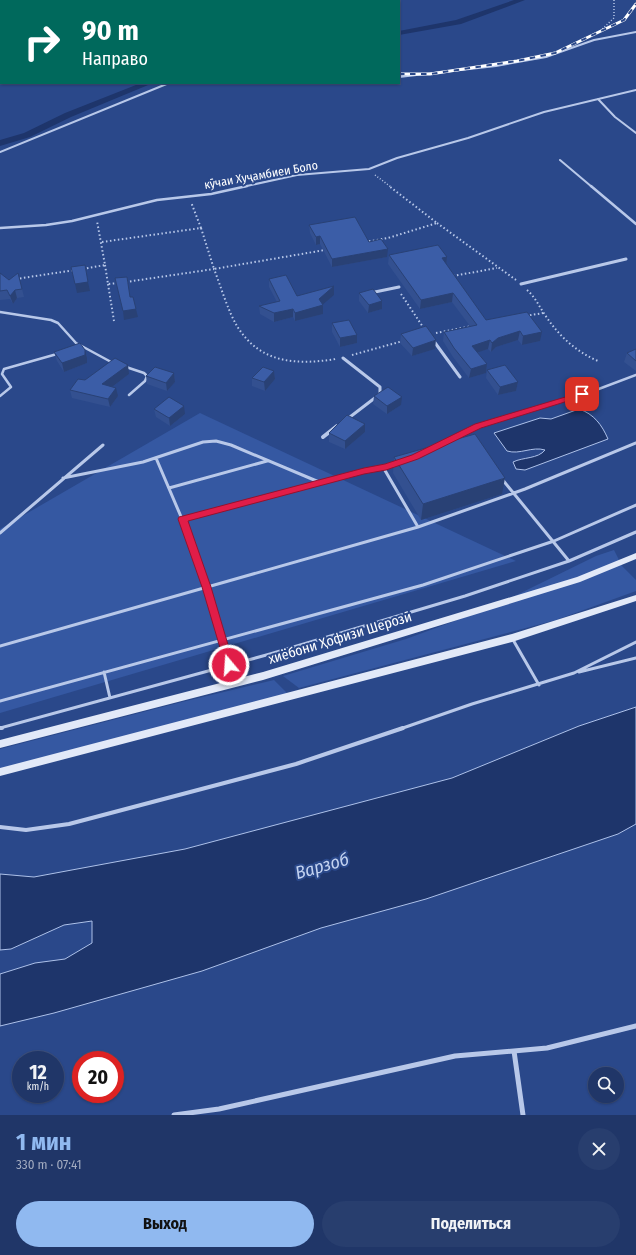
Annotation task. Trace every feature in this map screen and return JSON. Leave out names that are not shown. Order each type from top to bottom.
[{"type":"main road","name":"хиёбони Ҳофизи Шерозӣ","points":[[0,744],[262,676],[580,579],[636,556]]},
{"type":"main road","points":[[0,772],[512,638],[636,598]]},
{"type":"street","points":[[521,284],[626,259]]},
{"type":"street","points":[[364,295],[399,287]]},
{"type":"street","points":[[428,334],[460,377]]},
{"type":"street","points":[[323,437],[380,394],[381,390],[380,387],[342,358]]},
{"type":"street","points":[[174,1115],[219,1112],[455,1056],[546,1048],[636,1026]]},
{"type":"street","points":[[514,1051],[523,1115]]},
{"type":"lane","points":[[400,77],[457,72],[510,64],[546,57],[594,40],[636,32]]},
{"type":"lane","points":[[0,152],[167,84]]},
{"type":"lane","name":"кӯчаи Хуҷамбиеи Боло","points":[[0,228],[46,225],[96,217],[157,200],[211,194],[297,175],[368,169],[397,158],[468,138],[544,112],[636,90]]},
{"type":"lane","points":[[598,99],[616,117],[636,133]]},
{"type":"lane","points":[[560,160],[636,224]]},
{"type":"lane","points":[[0,312],[51,320],[58,323],[76,343],[107,360],[144,373],[147,376],[145,381],[129,395]]},
{"type":"lane","points":[[72,346],[76,343]]},
{"type":"lane","points":[[0,396],[11,387],[2,374],[4,370],[15,365],[54,356],[62,351]]},
{"type":"lane","points":[[440,446],[478,426],[596,390],[636,375]]},
{"type":"lane","points":[[462,434],[468,440]]},
{"type":"lane","points":[[63,478],[156,458],[203,442],[216,441],[231,445],[319,482]]},
{"type":"lane","points":[[0,646],[418,527],[514,493],[636,443]]},
{"type":"lane","points":[[0,533],[103,445]]},
{"type":"lane","points":[[156,458],[182,519],[206,587],[229,665]]},
{"type":"lane","points":[[169,488],[268,461]]},
{"type":"lane","points":[[182,519],[319,482],[401,462]]},
{"type":"lane","points":[[383,467],[418,527]]},
{"type":"lane","points":[[499,476],[569,561]]},
{"type":"lane","points":[[0,701],[422,585],[554,541],[636,505]]},
{"type":"lane","points":[[0,728],[229,665],[465,596],[569,561],[636,532]]},
{"type":"lane","points":[[512,638],[539,685]]},
{"type":"lane","points":[[574,673],[636,642]]},
{"type":"lane","points":[[0,827],[26,830],[76,822],[296,764],[472,704],[539,685],[574,673],[636,658]]},
{"type":"lane","points":[[104,672],[110,698]]},
{"type":"path","points":[[594,40],[614,18],[614,0]]},
{"type":"path","points":[[358,244],[388,238],[437,223],[368,169]]},
{"type":"path","points":[[189,196],[214,269],[237,326],[253,346],[282,360],[309,363],[342,358],[403,340]]},
{"type":"path","points":[[96,217],[102,242],[114,321]]},
{"type":"path","points":[[102,242],[201,228]]},
{"type":"path","points":[[108,284],[214,269],[328,250]]},
{"type":"path","points":[[10,280],[105,265]]},
{"type":"path","points":[[446,277],[497,268]]},
{"type":"path","points":[[399,287],[398,290],[428,334],[474,326]]},
{"type":"path","points":[[520,317],[543,313]]},
{"type":"shaded area","points":[[200,413],[516,561],[0,713],[0,529]]},
{"type":"shaded area","points":[[614,550],[622,566],[636,580],[636,591],[556,620],[299,688],[283,676],[406,639],[490,608],[596,556]]},
{"type":"shaded area","points":[[274,680],[287,693],[288,697],[0,774],[0,749]]},
{"type":"water","points":[[579,409],[589,414],[597,421],[608,439],[525,470],[516,469],[513,462],[538,455],[545,450],[535,449],[517,452],[507,451],[494,433],[540,418],[551,419]]},
{"type":"water","name":"Варзоб","points":[[636,707],[636,824],[618,834],[426,899],[321,928],[202,971],[54,1013],[0,1026],[0,974],[35,963],[65,959],[92,943],[92,921],[64,925],[11,949],[0,950],[0,874],[34,877],[185,849],[452,778],[579,726]]},
{"type":"building","points":[[355,217],[369,242],[381,239],[388,249],[332,259],[320,236],[316,237],[309,225]]},
{"type":"building","points":[[438,245],[447,257],[442,258],[486,320],[527,312],[542,332],[523,336],[520,331],[498,338],[492,343],[490,340],[472,346],[487,364],[471,369],[454,348],[444,332],[477,325],[453,293],[421,300],[389,255]]},
{"type":"building","points":[[85,265],[88,282],[75,284],[71,267]]},
{"type":"building","points":[[0,273],[9,280],[18,273],[22,289],[15,290],[10,296],[7,290],[0,291]]},
{"type":"building","points":[[286,275],[297,296],[334,286],[319,299],[323,305],[295,313],[293,309],[274,313],[259,306],[280,301],[269,279]]},
{"type":"building","points":[[127,277],[130,297],[133,297],[136,309],[123,311],[115,278]]},
{"type":"building","points":[[373,289],[382,301],[369,305],[359,293]]},
{"type":"building","points":[[349,320],[357,335],[340,338],[332,323]]},
{"type":"building","points":[[426,326],[436,340],[413,348],[401,334]]},
{"type":"building","points":[[80,343],[85,350],[85,355],[62,363],[54,352]]},
{"type":"building","points":[[636,349],[636,361],[627,353]]},
{"type":"building","points":[[115,358],[128,365],[102,384],[116,388],[108,399],[70,390],[78,379],[85,380]]},
{"type":"building","points":[[505,365],[518,382],[500,387],[487,370]]},
{"type":"building","points":[[155,367],[174,373],[166,383],[146,376]]},
{"type":"building","points":[[263,367],[274,371],[264,382],[252,378]]},
{"type":"building","points":[[388,387],[402,397],[387,406],[374,396]]},
{"type":"building","points":[[169,397],[184,406],[169,418],[154,409]]},
{"type":"building","points":[[347,415],[365,424],[345,441],[329,433]]},
{"type":"building","points":[[475,434],[505,478],[423,504],[394,457]]},
{"type":"waterway","points":[[400,33],[458,22],[521,0]]},
{"type":"waterway","points":[[0,143],[27,135],[68,115],[146,84]]},
{"type":"railway","points":[[400,74],[430,74],[517,61],[555,53],[624,20],[636,4]]},
{"type":"route","points":[[229,665],[206,587],[182,519],[364,471],[386,467],[440,446],[478,426],[582,394]]}]
